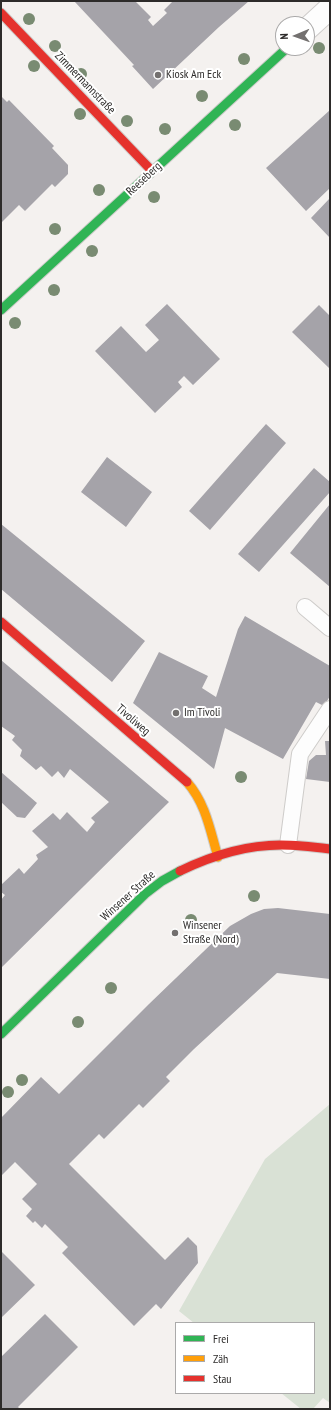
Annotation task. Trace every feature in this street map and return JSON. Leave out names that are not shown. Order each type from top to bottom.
[{"type":"street","points":[[315,22],[330,8]]},
{"type":"street","name":"Zimmermannstraße","points":[[1,13],[152,171]]},
{"type":"street","name":"Reeseberg","points":[[1,310],[278,56]]},
{"type":"street","name":"Tivoliweg","points":[[1,622],[183,778],[196,793],[207,817],[218,857]]},
{"type":"street","name":"Winsener Straße","points":[[1,1034],[122,916],[155,886],[168,877],[187,868],[244,850],[274,845],[330,849]]},
{"type":"lane","points":[[305,607],[330,628]]},
{"type":"lane","points":[[288,845],[300,754],[330,709]]},
{"type":"shaded area","points":[[330,1104],[330,1403],[323,1398],[313,1409],[301,1409],[282,1394],[315,1394],[315,1322],[193,1322],[179,1311],[265,1159]]},
{"type":"building","points":[[74,1],[135,1],[151,17],[148,20],[153,26],[167,13],[164,10],[173,1],[249,1],[153,89],[132,66],[134,65]]},
{"type":"building","points":[[1,96],[7,102],[9,100],[54,146],[52,148],[68,165],[68,174],[55,187],[52,184],[25,211],[19,205],[1,223]]},
{"type":"building","points":[[330,110],[330,188],[306,211],[266,168]]},
{"type":"building","points":[[330,198],[330,238],[311,218]]},
{"type":"building","points":[[167,304],[220,359],[193,385],[184,376],[178,382],[182,387],[155,413],[95,351],[121,326],[146,352],[159,340],[145,325]]},
{"type":"building","points":[[319,305],[330,316],[330,369],[292,332]]},
{"type":"building","points":[[266,424],[286,443],[210,530],[189,511]]},
{"type":"building","points":[[107,457],[152,492],[126,527],[81,492]]},
{"type":"building","points":[[314,468],[330,482],[330,492],[259,572],[238,554]]},
{"type":"building","points":[[330,504],[330,587],[290,553]]},
{"type":"building","points":[[1,524],[145,641],[112,682],[1,589]]},
{"type":"building","points":[[245,616],[330,666],[330,696],[324,706],[316,702],[283,759],[225,728],[214,769],[133,703],[159,652],[208,676],[202,688],[216,697],[238,629]]},
{"type":"building","points":[[1,660],[169,802],[1,968],[1,900],[5,895],[1,892],[1,885],[19,868],[24,874],[38,859],[36,855],[48,847],[32,831],[53,813],[60,820],[67,812],[87,832],[95,822],[91,818],[109,802],[70,769],[64,778],[58,771],[52,777],[41,766],[36,770],[20,756],[22,750],[12,740],[15,736],[1,726]]},
{"type":"building","points":[[325,741],[330,741],[330,782],[306,779],[309,761],[316,755],[326,755]]},
{"type":"building","points":[[1,772],[37,803],[25,818],[17,817],[1,802]]},
{"type":"building","points":[[278,908],[330,914],[330,979],[277,973],[194,1049],[166,1077],[170,1081],[143,1108],[139,1104],[104,1139],[99,1134],[69,1164],[165,1260],[188,1237],[197,1246],[198,1263],[161,1309],[156,1304],[134,1326],[62,1253],[68,1247],[45,1224],[42,1228],[35,1221],[33,1223],[26,1216],[32,1209],[22,1199],[37,1184],[15,1162],[1,1176],[1,1118],[41,1077],[59,1094],[230,926],[251,914],[264,909]]},
{"type":"building","points":[[1,1251],[35,1285],[1,1318]]},
{"type":"building","points":[[45,1314],[78,1347],[18,1407],[20,1409],[1,1409],[1,1357]]},
{"type":"traffic: fast","points":[[1,310],[278,56]]},
{"type":"traffic: fast","points":[[1,1034],[145,894],[162,881],[180,871]]},
{"type":"traffic: slow","points":[[187,782],[199,799],[203,808],[218,857]]},
{"type":"traffic: jam","points":[[1,13],[152,171]]},
{"type":"traffic: jam","points":[[1,622],[187,782]]},
{"type":"traffic: jam","points":[[180,871],[216,856],[255,847],[287,845],[330,849]]},
{"type":"place","name":"Kiosk Am Eck","points":[[158,75]]},
{"type":"place","name":"Im Tivoli","points":[[176,713]]},
{"type":"place","name":"Winsener Straße (Nord)","points":[[175,933]]}]
